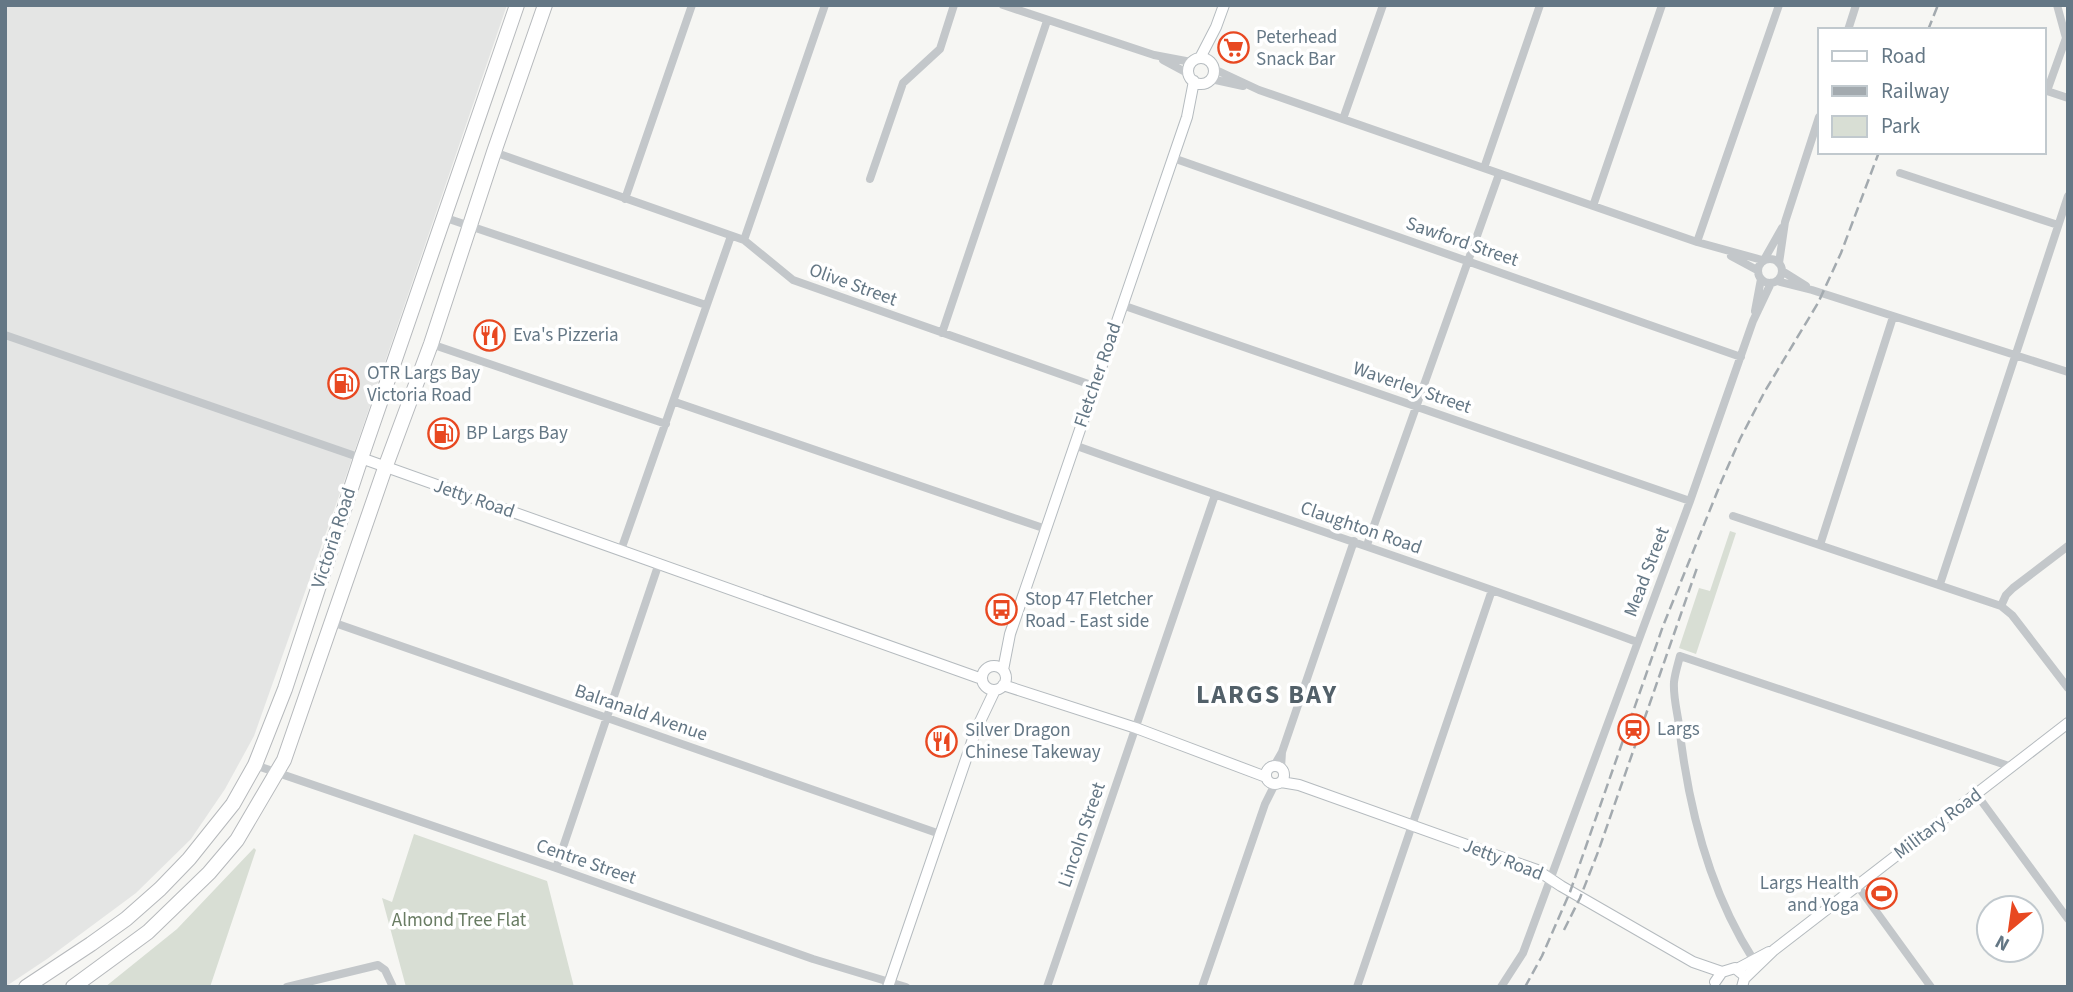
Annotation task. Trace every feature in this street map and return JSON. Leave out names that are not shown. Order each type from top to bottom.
[{"type":"highway","name":"Victoria Road","points":[[35,984],[126,919],[160,889],[189,859],[233,804],[255,765],[285,690],[361,458],[517,5]]},
{"type":"highway","name":"Victoria Road","points":[[73,987],[148,932],[190,894],[237,840],[277,773],[294,732],[431,344],[545,5]]},
{"type":"street","points":[[625,200],[692,5]]},
{"type":"street","points":[[744,240],[825,5]]},
{"type":"street","points":[[870,179],[904,83],[940,49],[954,5]]},
{"type":"street","points":[[1003,5],[1259,90],[1697,242],[1757,270],[1761,279],[1812,290],[2068,372]]},
{"type":"street","name":"Fletcher Road","points":[[889,985],[1224,5]]},
{"type":"street","points":[[1343,119],[1382,5]]},
{"type":"street","points":[[1484,169],[1540,5]]},
{"type":"street","points":[[1593,206],[1662,5]]},
{"type":"street","points":[[1697,242],[1779,5]]},
{"type":"street","points":[[1849,28],[1856,5]]},
{"type":"street","points":[[2057,5],[2066,38],[2045,91],[2068,98]]},
{"type":"street","points":[[942,333],[1047,21]]},
{"type":"street","points":[[1780,267],[1785,222],[1818,120]]},
{"type":"street","name":"Olive Street","points":[[494,152],[744,240],[793,280],[1094,386]]},
{"type":"street","name":"Sawford Street","points":[[1173,158],[1741,357]]},
{"type":"street","points":[[1900,173],[2058,225]]},
{"type":"street","points":[[1367,545],[1499,174]]},
{"type":"street","points":[[1940,584],[2068,196]]},
{"type":"street","points":[[443,217],[706,305]]},
{"type":"street","points":[[1757,270],[1785,222]]},
{"type":"street","points":[[621,550],[732,236]]},
{"type":"street","points":[[1719,250],[1764,259],[1812,290]]},
{"type":"street","name":"Mead Street","points":[[1753,321],[1780,267]]},
{"type":"street","name":"Mead Street","points":[[1501,987],[1524,953],[1551,879],[1562,860],[1568,834],[1741,357],[1753,321],[1761,279]]},
{"type":"street","name":"Waverley Street","points":[[1122,305],[1690,501]]},
{"type":"street","points":[[1820,545],[1893,317]]},
{"type":"street","name":"Jetty Road","points":[[5,335],[943,664],[994,678],[1042,698],[1243,767],[1274,775],[1522,864],[1693,962],[1722,971]]},
{"type":"street","points":[[431,344],[666,424]]},
{"type":"street","points":[[675,402],[1046,529]]},
{"type":"street","name":"Claughton Road","points":[[1074,445],[1367,545],[1637,642]]},
{"type":"street","name":"Lincoln Street","points":[[1047,987],[1215,495]]},
{"type":"street","points":[[1733,516],[2001,606],[2012,614],[2068,688]]},
{"type":"street","points":[[1202,987],[1354,541]]},
{"type":"street","points":[[2001,606],[2013,588],[2068,546]]},
{"type":"street","points":[[556,868],[659,563]]},
{"type":"street","points":[[1357,987],[1492,590]]},
{"type":"street","name":"Balranald Avenue","points":[[332,622],[940,834]]},
{"type":"street","points":[[1753,960],[1718,888],[1695,822],[1674,684],[1680,656],[2012,767]]},
{"type":"street","name":"Military Road","points":[[1745,983],[1774,950],[2068,723]]},
{"type":"street","name":"Centre Street","points":[[255,765],[889,985],[906,987]]},
{"type":"street","points":[[1977,795],[2068,919]]},
{"type":"street","points":[[1857,885],[1931,987]]},
{"type":"street","name":"Military Road","points":[[1737,969],[1774,950]]},
{"type":"street","name":"Jetty Road","points":[[1693,962],[1716,985]]},
{"type":"street","points":[[287,987],[378,965],[385,970],[393,987]]},
{"type":"street","points":[[1716,985],[1722,971],[1730,968],[1743,973],[1745,983]]},
{"type":"shaded area","points":[[5,5],[507,5],[254,736],[225,789],[191,839],[136,893],[5,987]]},
{"type":"green space","points":[[1730,531],[1736,533],[1696,654],[1679,648],[1699,588],[1710,591]]},
{"type":"green space","name":"Almond Tree Flat","points":[[414,834],[547,881],[574,987],[406,987],[382,898],[392,902]]},
{"type":"green space","points":[[254,848],[256,850],[210,987],[105,987],[177,929]]},
{"type":"railway","points":[[1929,28],[1938,5]]},
{"type":"railway","points":[[1525,987],[1570,892],[1663,626],[1722,480],[1765,391],[1818,303],[1841,253],[1878,154]]},
{"type":"railway","points":[[1564,930],[1598,852],[1698,565]]},
{"type":"place","name":"Peterhead Snack Bar","points":[[1233,48]]},
{"type":"place","name":"Eva's Pizzeria","points":[[490,335]]},
{"type":"place","name":"OTR Largs Bay Victoria Road","points":[[344,384]]},
{"type":"place","name":"BP Largs Bay","points":[[443,433]]},
{"type":"place","name":"Stop 47 Fletcher Road - East side","points":[[1002,610]]},
{"type":"place","name":"Largs","points":[[1634,729]]},
{"type":"place","name":"Silver Dragon Chinese Takeway","points":[[942,741]]},
{"type":"place","name":"Largs Health and Yoga","points":[[1882,894]]},
{"type":"district","name":"LARGS BAY","points":[[1267,694]]}]
